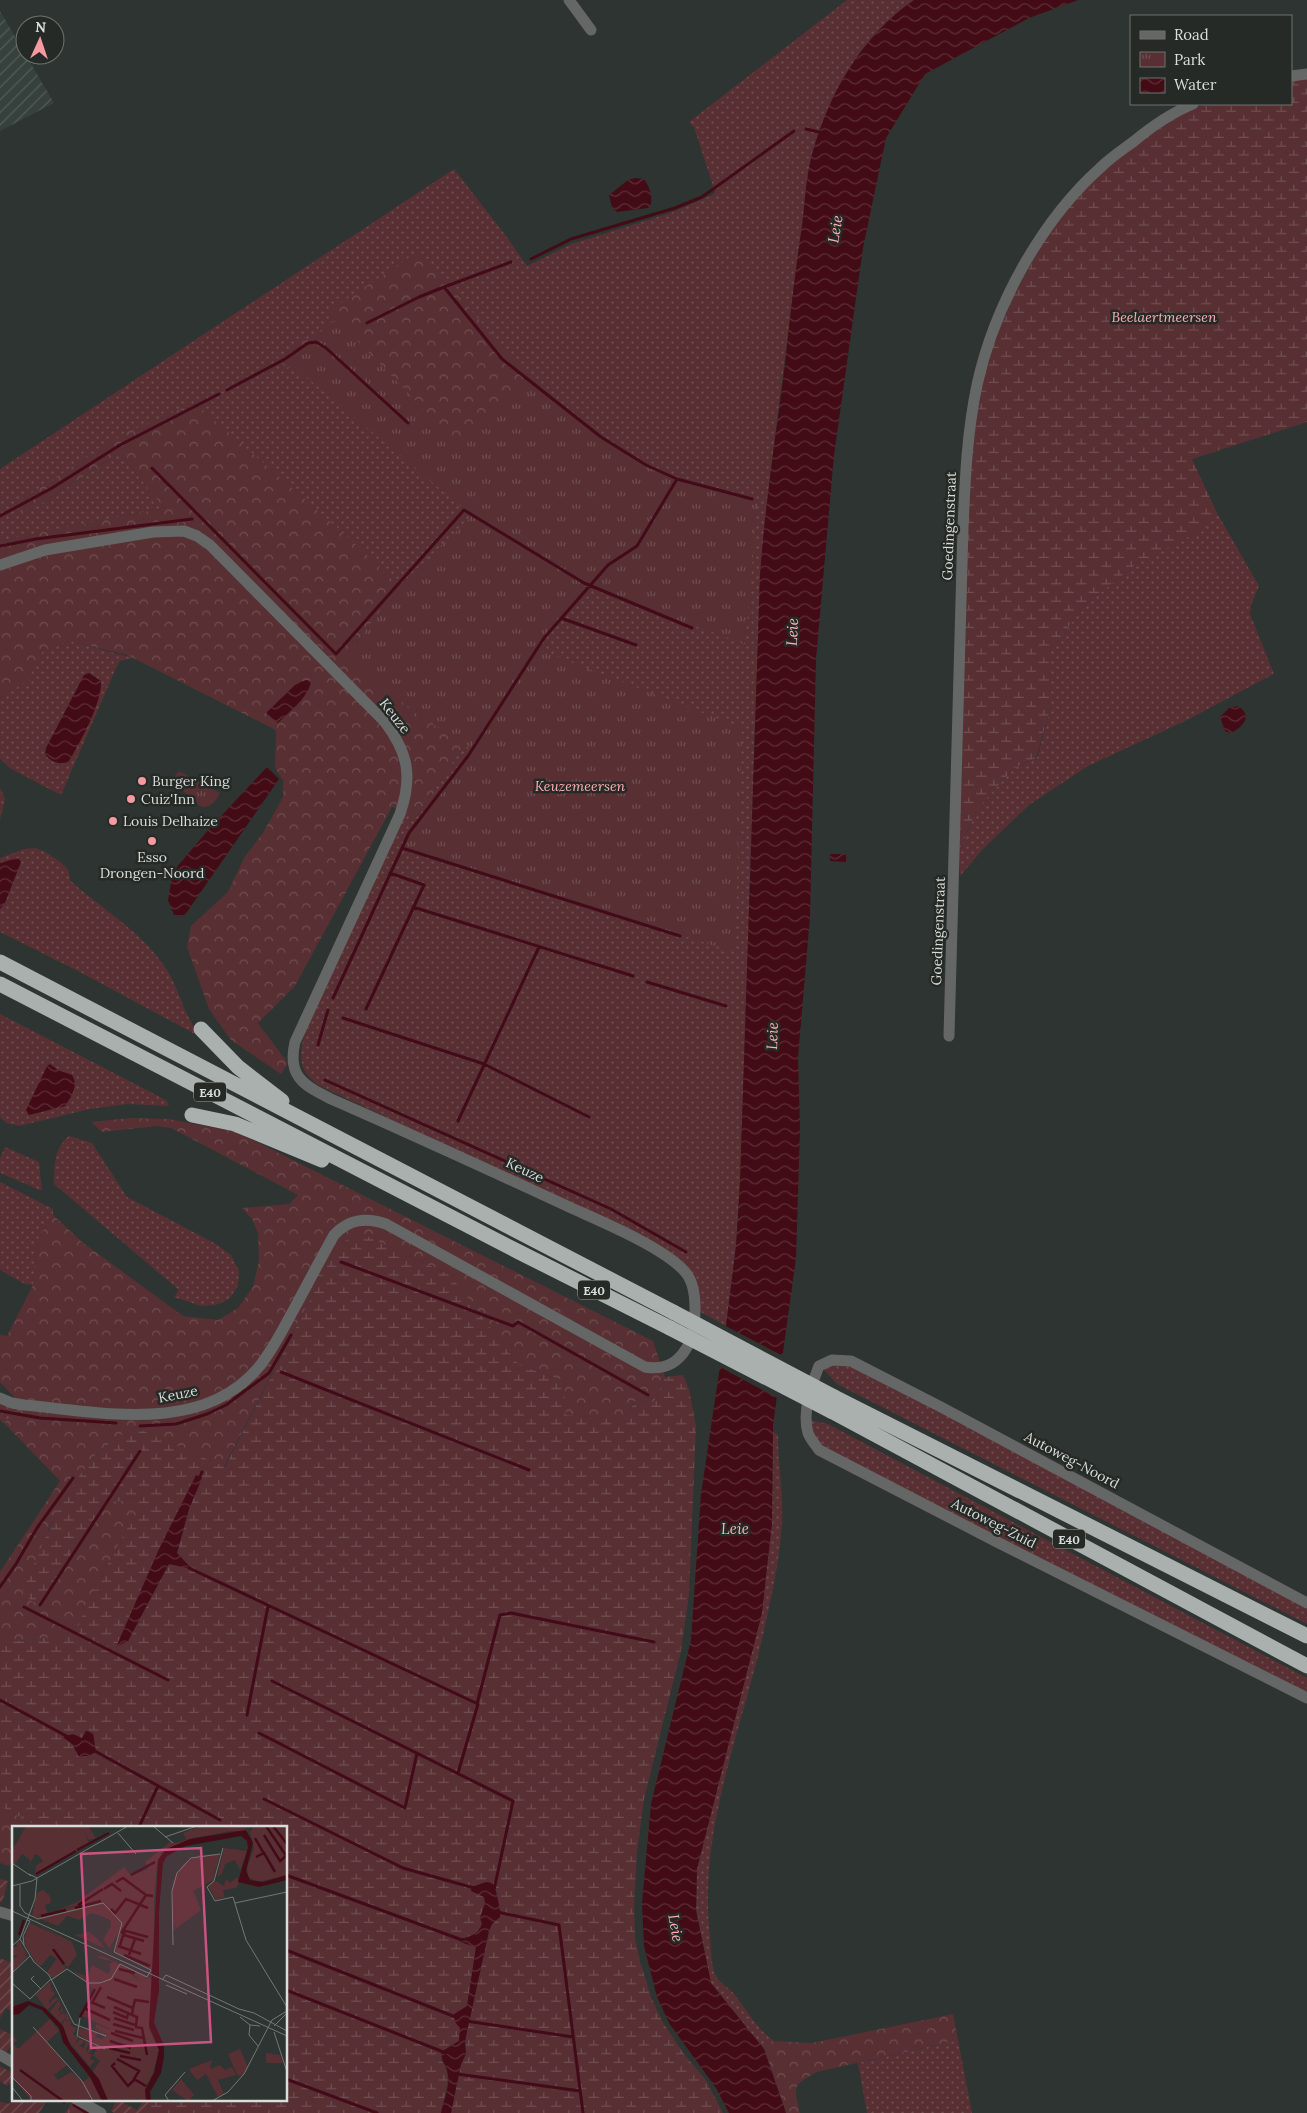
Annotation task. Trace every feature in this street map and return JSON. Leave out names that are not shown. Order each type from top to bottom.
[{"type":"highway","name":"E40","points":[[0,962],[673,1312],[833,1404],[1307,1666]]},
{"type":"highway","name":"E40","points":[[0,984],[518,1252],[670,1328],[833,1404],[1307,1636]]},
{"type":"highway","points":[[202,1029],[238,1067],[281,1099],[298,1116]]},
{"type":"highway","points":[[192,1115],[235,1124],[420,1201]]},
{"type":"street","points":[[568,0],[591,30]]},
{"type":"street","points":[[1292,76],[1307,74]]},
{"type":"street","name":"Goedingenstraat","points":[[948,1036],[955,871],[962,528],[967,447],[977,385],[992,336],[1011,290],[1027,259],[1066,205],[1100,167],[1147,130],[1191,105]]},
{"type":"street","name":"Keuze","points":[[0,565],[45,550],[153,532],[184,531],[197,536],[210,545],[384,721],[395,735],[407,768],[405,798],[400,814],[295,1042],[293,1052],[296,1073],[301,1081],[331,1099],[641,1242],[677,1264],[687,1274],[692,1284],[694,1305],[693,1330],[687,1349],[673,1364],[657,1369],[644,1368],[386,1224],[374,1220],[362,1220],[350,1222],[334,1235],[277,1340],[257,1369],[234,1388],[211,1402],[189,1410],[167,1414],[132,1414],[24,1405],[0,1398]]},
{"type":"street","name":"Autoweg-Noord","points":[[819,1366],[832,1360],[851,1361],[1307,1603]]},
{"type":"street","name":"Autoweg-Zuid","points":[[819,1366],[807,1404],[806,1421],[808,1435],[819,1450],[1307,1698]]},
{"type":"street","points":[[0,2055],[12,2062]]},
{"type":"street","points":[[78,2100],[101,2113]]},
{"type":"shaded area","points":[[0,11],[15,37],[15,65],[32,65],[54,103],[0,131]]},
{"type":"green space","points":[[847,0],[914,0],[879,30],[851,67],[839,87],[820,129],[809,169],[770,477],[760,575],[740,1182],[736,1246],[726,1326],[699,1311],[697,1284],[692,1274],[512,1177],[318,1085],[306,1073],[303,1067],[301,1054],[305,1031],[406,812],[416,817],[464,745],[384,692],[350,539],[194,403],[24,515],[120,453],[164,508],[0,541],[0,469],[454,169],[527,266],[571,244],[670,213],[712,195],[715,192],[694,127],[689,122]],"holes":[[[330,310],[530,379],[427,477],[414,468],[448,435],[342,329],[277,359],[337,320]]]},
{"type":"green space","name":"Beelaertmeersen","points":[[1307,75],[1307,422],[1192,459],[1217,513],[1207,527],[1135,565],[1085,605],[1051,649],[1051,706],[1036,758],[1014,768],[977,809],[959,851],[967,482],[985,363],[1015,293],[1046,237],[1067,208],[1102,169],[1176,116],[1203,105],[1292,105],[1292,78]]},
{"type":"green space","points":[[419,251],[531,379],[428,477],[413,468],[448,435],[341,329],[287,368],[277,359],[336,320],[330,310]]},
{"type":"green space","name":"Keuzemeersen","points":[[337,320],[460,446],[531,381],[618,449],[656,470],[707,488],[758,500],[745,644],[607,594],[589,585],[537,649],[742,728],[735,952],[402,848],[409,833],[471,750],[405,704],[384,692],[345,658],[399,586],[472,516],[285,359]]},
{"type":"green space","points":[[195,403],[350,539],[399,586],[345,658],[384,692],[464,745],[416,817],[392,807],[295,986],[258,1023],[288,1063],[281,1074],[231,1040],[209,1009],[187,947],[191,926],[228,892],[244,858],[263,833],[283,797],[283,780],[275,768],[276,730],[127,655],[70,641],[47,648],[40,654],[29,679],[0,698],[0,541],[164,508],[120,453],[23,515],[16,503],[125,433]]},
{"type":"green space","points":[[1217,513],[1259,586],[1251,605],[1250,614],[1274,674],[1185,721],[1088,766],[1029,805],[983,849],[960,876],[959,852],[977,809],[1014,768],[1037,758],[1051,706],[1051,649],[1085,605],[1135,565],[1206,527]]},
{"type":"green space","points":[[70,641],[133,658],[120,661],[117,666],[61,795],[11,769],[0,759],[0,698],[8,694],[47,648]]},
{"type":"green space","points":[[179,771],[220,793],[214,802],[204,807],[200,806],[171,780]]},
{"type":"green space","points":[[0,788],[5,799],[0,820]]},
{"type":"green space","points":[[35,848],[59,861],[67,868],[72,882],[145,942],[170,975],[188,1016],[198,1032],[195,1034],[78,971],[0,932],[0,858],[24,849]]},
{"type":"green space","points":[[0,1014],[166,1100],[169,1104],[168,1106],[128,1104],[90,1109],[19,1126],[6,1123],[0,1117]]},
{"type":"green space","points":[[131,1118],[168,1119],[237,1132],[653,1341],[665,1377],[654,1402],[635,1401],[622,1419],[565,1415],[564,1381],[519,1365],[450,1275],[362,1234],[339,1243],[224,1467],[134,1427],[97,1453],[70,1490],[48,1530],[40,1605],[103,1507],[133,1496],[144,1510],[128,1527],[103,1573],[101,1584],[87,1601],[80,1625],[56,1637],[16,1641],[0,1639],[0,1572],[60,1481],[4,1423],[17,1410],[14,1397],[0,1382],[0,1335],[7,1336],[33,1285],[37,1241],[53,1215],[82,1242],[183,1316],[218,1320],[238,1308],[253,1287],[259,1261],[258,1233],[252,1219],[242,1208],[289,1204],[298,1195],[171,1128],[157,1126],[102,1132],[91,1122]]},
{"type":"green space","points":[[69,1136],[92,1143],[127,1197],[216,1244],[231,1255],[239,1271],[238,1286],[229,1299],[216,1305],[201,1306],[174,1297],[179,1290],[54,1184],[58,1152],[60,1146]]},
{"type":"green space","points":[[5,1147],[39,1162],[42,1191],[0,1173],[0,1158]]},
{"type":"green space","points":[[0,1182],[53,1209],[53,1215],[37,1241],[33,1285],[25,1284],[0,1270]]},
{"type":"green space","points":[[362,1234],[450,1275],[519,1365],[564,1381],[566,1415],[622,1419],[636,1401],[654,1402],[665,1377],[683,1375],[689,1389],[696,1426],[689,1594],[681,1651],[644,1799],[637,1852],[634,1905],[635,1938],[651,1997],[662,2021],[684,2054],[705,2079],[723,2113],[451,2113],[461,2064],[466,2054],[465,2041],[489,1931],[492,1924],[500,1917],[497,1892],[486,1882],[472,1887],[471,1891],[484,1897],[485,1903],[480,1918],[482,1924],[473,1935],[458,1939],[463,1943],[476,1947],[467,2006],[462,2010],[458,2025],[460,2028],[459,2041],[445,2049],[441,2060],[445,2066],[448,2079],[441,2113],[146,2113],[153,2100],[288,2100],[288,1826],[37,1826],[0,1806],[0,1639],[16,1641],[56,1637],[79,1625],[87,1601],[101,1584],[103,1573],[128,1527],[144,1510],[133,1496],[103,1507],[40,1605],[31,1601],[23,1590],[63,1501],[85,1469],[101,1450],[115,1439],[134,1427],[225,1467],[339,1243]],"holes":[[[202,1478],[189,1509],[177,1553],[191,1569],[169,1563],[128,1641]],[[64,1737],[82,1738],[75,1752],[73,1745]]]},
{"type":"green space","points":[[833,1364],[850,1366],[939,1411],[1307,1608],[1307,1624],[837,1384],[823,1369]]},
{"type":"green space","points":[[0,1404],[17,1410],[4,1423],[0,1420]]},
{"type":"green space","points":[[810,1420],[828,1424],[1307,1678],[1307,1694],[999,1539],[822,1446],[813,1433]]},
{"type":"green space","points":[[773,1432],[778,1435],[782,1498],[779,1553],[759,1652],[726,1772],[717,1813],[708,1895],[711,1955],[715,1974],[735,1995],[758,2026],[774,2041],[764,2049],[711,1983],[696,1910],[697,1869],[772,1523]]},
{"type":"green space","points":[[0,1806],[37,1826],[12,1826],[12,1857],[9,1866],[0,1863]]},
{"type":"green space","points":[[0,1879],[8,1881],[2,1903],[0,1902]]},
{"type":"green space","points":[[0,1958],[12,1963],[12,2011],[6,2008],[0,2018]]},
{"type":"green space","points":[[953,2014],[958,2040],[817,2072],[796,2088],[800,2113],[786,2113],[764,2049],[774,2041],[812,2043]]},
{"type":"green space","points":[[0,2029],[10,2034],[12,2030],[12,2044],[6,2054],[0,2050]]},
{"type":"green space","points":[[958,2040],[972,2113],[867,2113],[858,2063]]},
{"type":"green space","points":[[0,2066],[12,2073],[12,2085],[9,2083],[7,2086],[0,2081]]},
{"type":"green space","points":[[15,2100],[47,2100],[39,2113],[0,2113],[0,2101],[4,2103]]},
{"type":"green space","points":[[116,2100],[126,2100],[124,2103],[137,2110],[143,2100],[153,2100],[146,2113],[114,2113],[111,2111]]},
{"type":"green space","points":[[73,2101],[95,2113],[65,2113]]},
{"type":"water","name":"Leie","points":[[914,0],[1078,0],[1029,18],[925,74],[886,138],[863,248],[834,455],[816,659],[810,917],[798,1057],[800,1129],[796,1258],[773,1425],[772,1523],[762,1613],[697,1869],[696,1910],[711,1983],[764,2049],[786,2113],[729,2113],[716,2088],[669,2023],[657,1997],[644,1946],[642,1903],[651,1804],[691,1640],[701,1494],[736,1246],[740,1182],[760,575],[807,178],[820,129],[839,86],[851,66],[879,30]]},
{"type":"water","points":[[635,178],[644,179],[646,182],[651,194],[651,204],[648,208],[617,212],[612,207],[609,195],[628,180]]},
{"type":"water","points":[[89,673],[101,681],[94,711],[85,733],[69,761],[63,763],[56,762],[45,754],[46,748],[84,675]]},
{"type":"water","points":[[307,680],[311,681],[307,693],[278,723],[266,713],[297,683]]},
{"type":"water","points":[[1238,706],[1245,714],[1245,721],[1231,733],[1225,731],[1220,717],[1229,708]]},
{"type":"water","points":[[267,767],[279,779],[187,912],[184,915],[174,915],[168,900],[172,877],[177,867],[209,829]]},
{"type":"water","points":[[830,854],[846,854],[846,862],[830,861]]},
{"type":"water","points":[[18,858],[21,862],[5,903],[0,909],[0,863]]},
{"type":"water","points":[[50,1064],[58,1070],[72,1075],[75,1083],[70,1099],[65,1106],[29,1115],[26,1110],[47,1066]]},
{"type":"water","points":[[196,1475],[202,1478],[189,1509],[177,1553],[192,1569],[169,1564],[128,1641],[116,1647],[159,1549]]},
{"type":"water","points":[[86,1731],[93,1732],[96,1752],[88,1756],[79,1757],[73,1745],[63,1737],[73,1734],[82,1738]]},
{"type":"water","points":[[486,1882],[493,1883],[500,1917],[492,1924],[489,1931],[465,2041],[466,2054],[461,2064],[451,2113],[441,2113],[447,2090],[448,2073],[441,2052],[459,2041],[460,2028],[455,2022],[454,2014],[467,2006],[476,1947],[457,1939],[472,1935],[480,1928],[482,1924],[480,1918],[485,1903],[484,1897],[471,1891],[472,1887]]},
{"type":"pier","points":[[724,1325],[785,1357],[779,1399],[718,1366]]},
{"type":"waterway","points":[[806,129],[823,133]]},
{"type":"waterway","points":[[531,259],[571,239],[675,208],[702,197],[794,131]]},
{"type":"waterway","points":[[444,287],[511,262]]},
{"type":"waterway","points":[[367,323],[419,297],[444,287],[502,359],[601,437],[646,465],[677,479]]},
{"type":"waterway","points":[[227,390],[285,359],[308,343],[316,342],[326,348],[408,423]]},
{"type":"waterway","points":[[0,516],[52,488],[120,445],[219,394]]},
{"type":"waterway","points":[[152,468],[336,654],[464,510],[584,583],[692,628]]},
{"type":"waterway","points":[[333,998],[409,833],[468,756],[544,638],[608,565],[637,546],[677,479],[752,499]]},
{"type":"waterway","points":[[0,546],[36,539],[192,519]]},
{"type":"waterway","points":[[561,618],[636,645]]},
{"type":"waterway","points":[[402,848],[680,936]]},
{"type":"waterway","points":[[366,1009],[424,885],[390,873]]},
{"type":"waterway","points":[[413,907],[633,976]]},
{"type":"waterway","points":[[458,1121],[539,947]]},
{"type":"waterway","points":[[647,982],[726,1006]]},
{"type":"waterway","points":[[318,1045],[328,1010]]},
{"type":"waterway","points":[[343,1018],[484,1064],[589,1117]]},
{"type":"waterway","points":[[325,1080],[611,1209],[686,1252]]},
{"type":"waterway","points":[[341,1262],[513,1326],[518,1322],[648,1395]]},
{"type":"waterway","points":[[140,1426],[176,1424],[207,1414],[226,1405],[269,1373],[291,1335]]},
{"type":"waterway","points":[[281,1372],[529,1470]]},
{"type":"waterway","points":[[0,1411],[40,1418],[116,1423]]},
{"type":"waterway","points":[[40,1605],[140,1451]]},
{"type":"waterway","points":[[199,1479],[202,1472]]},
{"type":"waterway","points":[[0,1587],[37,1528],[73,1478]]},
{"type":"waterway","points":[[189,1568],[478,1704],[458,1773]]},
{"type":"waterway","points":[[247,1715],[268,1606]]},
{"type":"waterway","points":[[24,1607],[168,1680]]},
{"type":"waterway","points":[[477,1704],[500,1615],[511,1613],[654,1642]]},
{"type":"waterway","points":[[272,1681],[513,1801],[494,1890]]},
{"type":"waterway","points":[[0,1700],[70,1738]]},
{"type":"waterway","points":[[259,1733],[405,1808],[417,1753]]},
{"type":"waterway","points":[[93,1750],[220,1820]]},
{"type":"waterway","points":[[139,1826],[158,1786]]},
{"type":"waterway","points":[[264,1799],[403,1868],[474,1888]]},
{"type":"waterway","points":[[288,1876],[462,1940]]},
{"type":"waterway","points":[[497,1912],[559,1925],[583,2113]]},
{"type":"waterway","points":[[288,1951],[458,2018]]},
{"type":"waterway","points":[[288,1991],[446,2053]]},
{"type":"waterway","points":[[466,2021],[573,2037]]},
{"type":"waterway","points":[[457,2074],[580,2091]]},
{"type":"waterway","points":[[288,2080],[377,2113]]},
{"type":"waterway","points":[[74,2105],[87,2113]]},
{"type":"place","name":"Burger King","points":[[142,781]]},
{"type":"place","name":"Cuiz'Inn","points":[[131,799]]},
{"type":"place","name":"Louis Delhaize","points":[[113,821]]},
{"type":"place","name":"Esso Drongen-Noord","points":[[152,841]]}]
